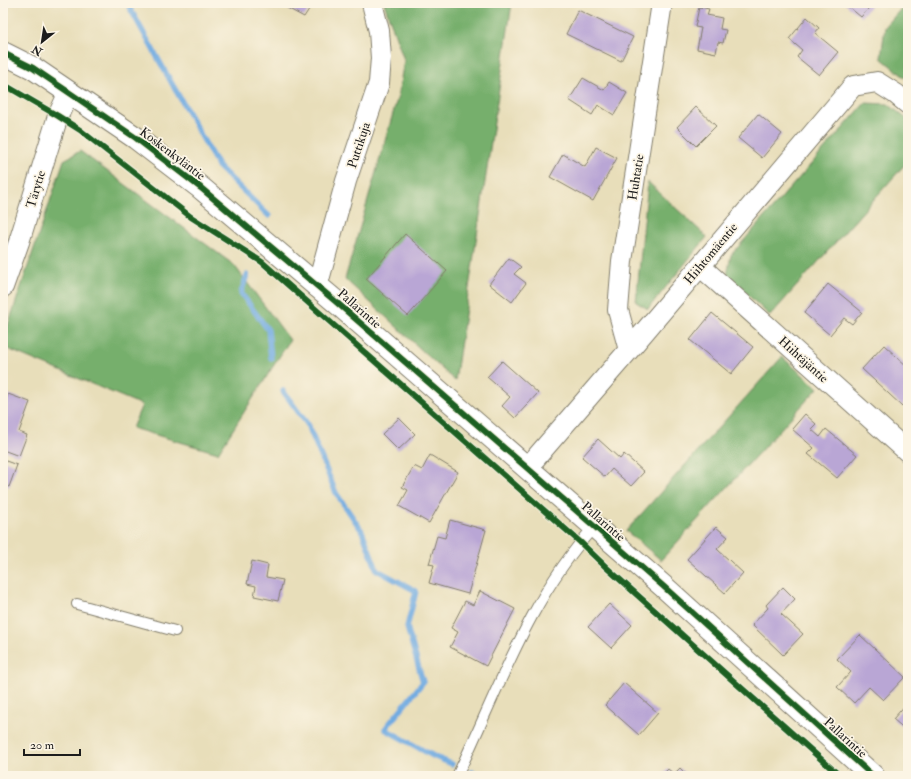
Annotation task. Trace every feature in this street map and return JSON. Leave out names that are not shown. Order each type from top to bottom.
[{"type":"street","name":"Puttikuja","points":[[317,286],[346,181],[379,83],[381,58],[379,31],[372,3]]},
{"type":"street","name":"Huhtatie","points":[[629,350],[618,310],[622,261],[662,3]]},
{"type":"street","name":"Koskenkyläntie","points":[[3,53],[33,68],[136,138],[201,188],[317,286]]},
{"type":"street","name":"Hiihtomäentie","points":[[527,468],[853,86],[877,82],[896,94],[908,104]]},
{"type":"street","name":"Tärytie","points":[[3,287],[19,242],[58,116],[69,92]]},
{"type":"street","name":"Hiihtäjäntie","points":[[700,266],[908,452]]},
{"type":"street","name":"Pallarintie","points":[[317,286],[663,586],[873,776]]},
{"type":"lane","points":[[456,776],[481,726],[511,655],[550,585],[580,542],[594,527]]},
{"type":"lane","points":[[77,604],[174,631]]},
{"type":"green space","points":[[384,3],[512,3],[455,381],[345,279],[398,96],[404,60]]},
{"type":"green space","points":[[906,3],[908,3],[908,80],[881,58],[885,27]]},
{"type":"green space","points":[[865,103],[888,104],[908,120],[908,161],[770,316],[727,275],[731,255]]},
{"type":"green space","points":[[80,151],[234,265],[290,340],[218,453],[132,428],[142,405],[3,347],[3,340],[64,160]]},
{"type":"green space","points":[[648,182],[707,237],[648,309],[636,302]]},
{"type":"green space","points":[[782,357],[818,388],[661,560],[626,531]]},
{"type":"building","points":[[278,3],[313,3],[304,17]]},
{"type":"building","points":[[844,3],[873,3],[861,17]]},
{"type":"building","points":[[699,7],[709,9],[707,15],[722,18],[720,29],[726,30],[723,43],[718,42],[716,53],[697,49],[701,28],[695,27]]},
{"type":"building","points":[[578,10],[633,37],[621,61],[566,34]]},
{"type":"building","points":[[807,17],[819,28],[815,33],[838,52],[819,75],[797,57],[802,50],[789,39]]},
{"type":"building","points":[[583,78],[604,90],[609,82],[627,93],[614,115],[598,105],[592,115],[569,100]]},
{"type":"building","points":[[696,107],[716,126],[696,146],[677,127]]},
{"type":"building","points":[[758,114],[782,134],[762,158],[738,138]]},
{"type":"building","points":[[596,147],[617,158],[593,201],[550,177],[563,154],[585,167]]},
{"type":"building","points":[[405,234],[447,271],[408,316],[366,279]]},
{"type":"building","points":[[509,258],[521,267],[514,274],[526,283],[512,302],[489,284]]},
{"type":"building","points":[[828,284],[862,312],[852,324],[844,318],[830,335],[804,313]]},
{"type":"building","points":[[712,313],[753,347],[731,374],[690,340]]},
{"type":"building","points":[[884,345],[908,367],[908,399],[902,406],[862,369]]},
{"type":"building","points":[[502,361],[538,393],[515,418],[502,406],[510,397],[487,377]]},
{"type":"building","points":[[8,394],[30,402],[19,432],[27,435],[19,456],[3,450],[3,408]]},
{"type":"building","points":[[805,414],[816,424],[811,429],[820,437],[826,429],[857,455],[837,478],[808,454],[814,448],[792,429]]},
{"type":"building","points":[[399,418],[415,434],[398,450],[382,434]]},
{"type":"building","points":[[598,439],[620,459],[624,454],[644,472],[631,486],[612,469],[605,477],[582,457]]},
{"type":"building","points":[[430,455],[458,472],[429,523],[399,506],[408,490],[402,487],[414,466],[422,470]]},
{"type":"building","points":[[3,460],[17,465],[9,487],[3,484]]},
{"type":"building","points":[[450,520],[486,530],[468,594],[429,583],[434,565],[429,564],[437,536],[445,538]]},
{"type":"building","points":[[716,527],[728,537],[717,549],[743,573],[725,593],[687,559]]},
{"type":"building","points":[[252,561],[268,565],[266,577],[283,580],[278,601],[254,596],[256,586],[247,584]]},
{"type":"building","points":[[783,587],[795,599],[781,614],[803,634],[783,655],[752,625],[768,608],[766,605]]},
{"type":"building","points":[[480,591],[515,609],[486,666],[450,647],[458,632],[451,628],[465,601],[473,605]]},
{"type":"building","points":[[609,604],[632,625],[611,648],[588,627]]},
{"type":"building","points":[[860,635],[905,677],[883,700],[869,687],[854,703],[837,687],[851,672],[837,659]]},
{"type":"building","points":[[624,683],[658,713],[639,735],[605,705]]},
{"type":"building","points":[[908,702],[908,732],[893,719]]},
{"type":"building","points":[[680,768],[688,776],[661,776],[668,769],[674,774]]},
{"type":"waterway","points":[[127,3],[218,166],[269,216]]},
{"type":"waterway","points":[[247,275],[241,293],[268,330],[271,358]]},
{"type":"waterway","points":[[283,391],[308,425],[336,493],[362,531],[377,570],[416,591],[407,627],[423,682],[385,729],[435,757],[452,764]]},
{"type":"waterway","points":[[472,772],[481,776]]},
{"type":"cycle path","points":[[3,53],[33,68],[136,138],[201,188],[335,301],[663,586],[873,776]]},
{"type":"cycle path","points":[[3,84],[80,130],[191,217],[262,262],[580,542],[607,568],[840,776]]}]
